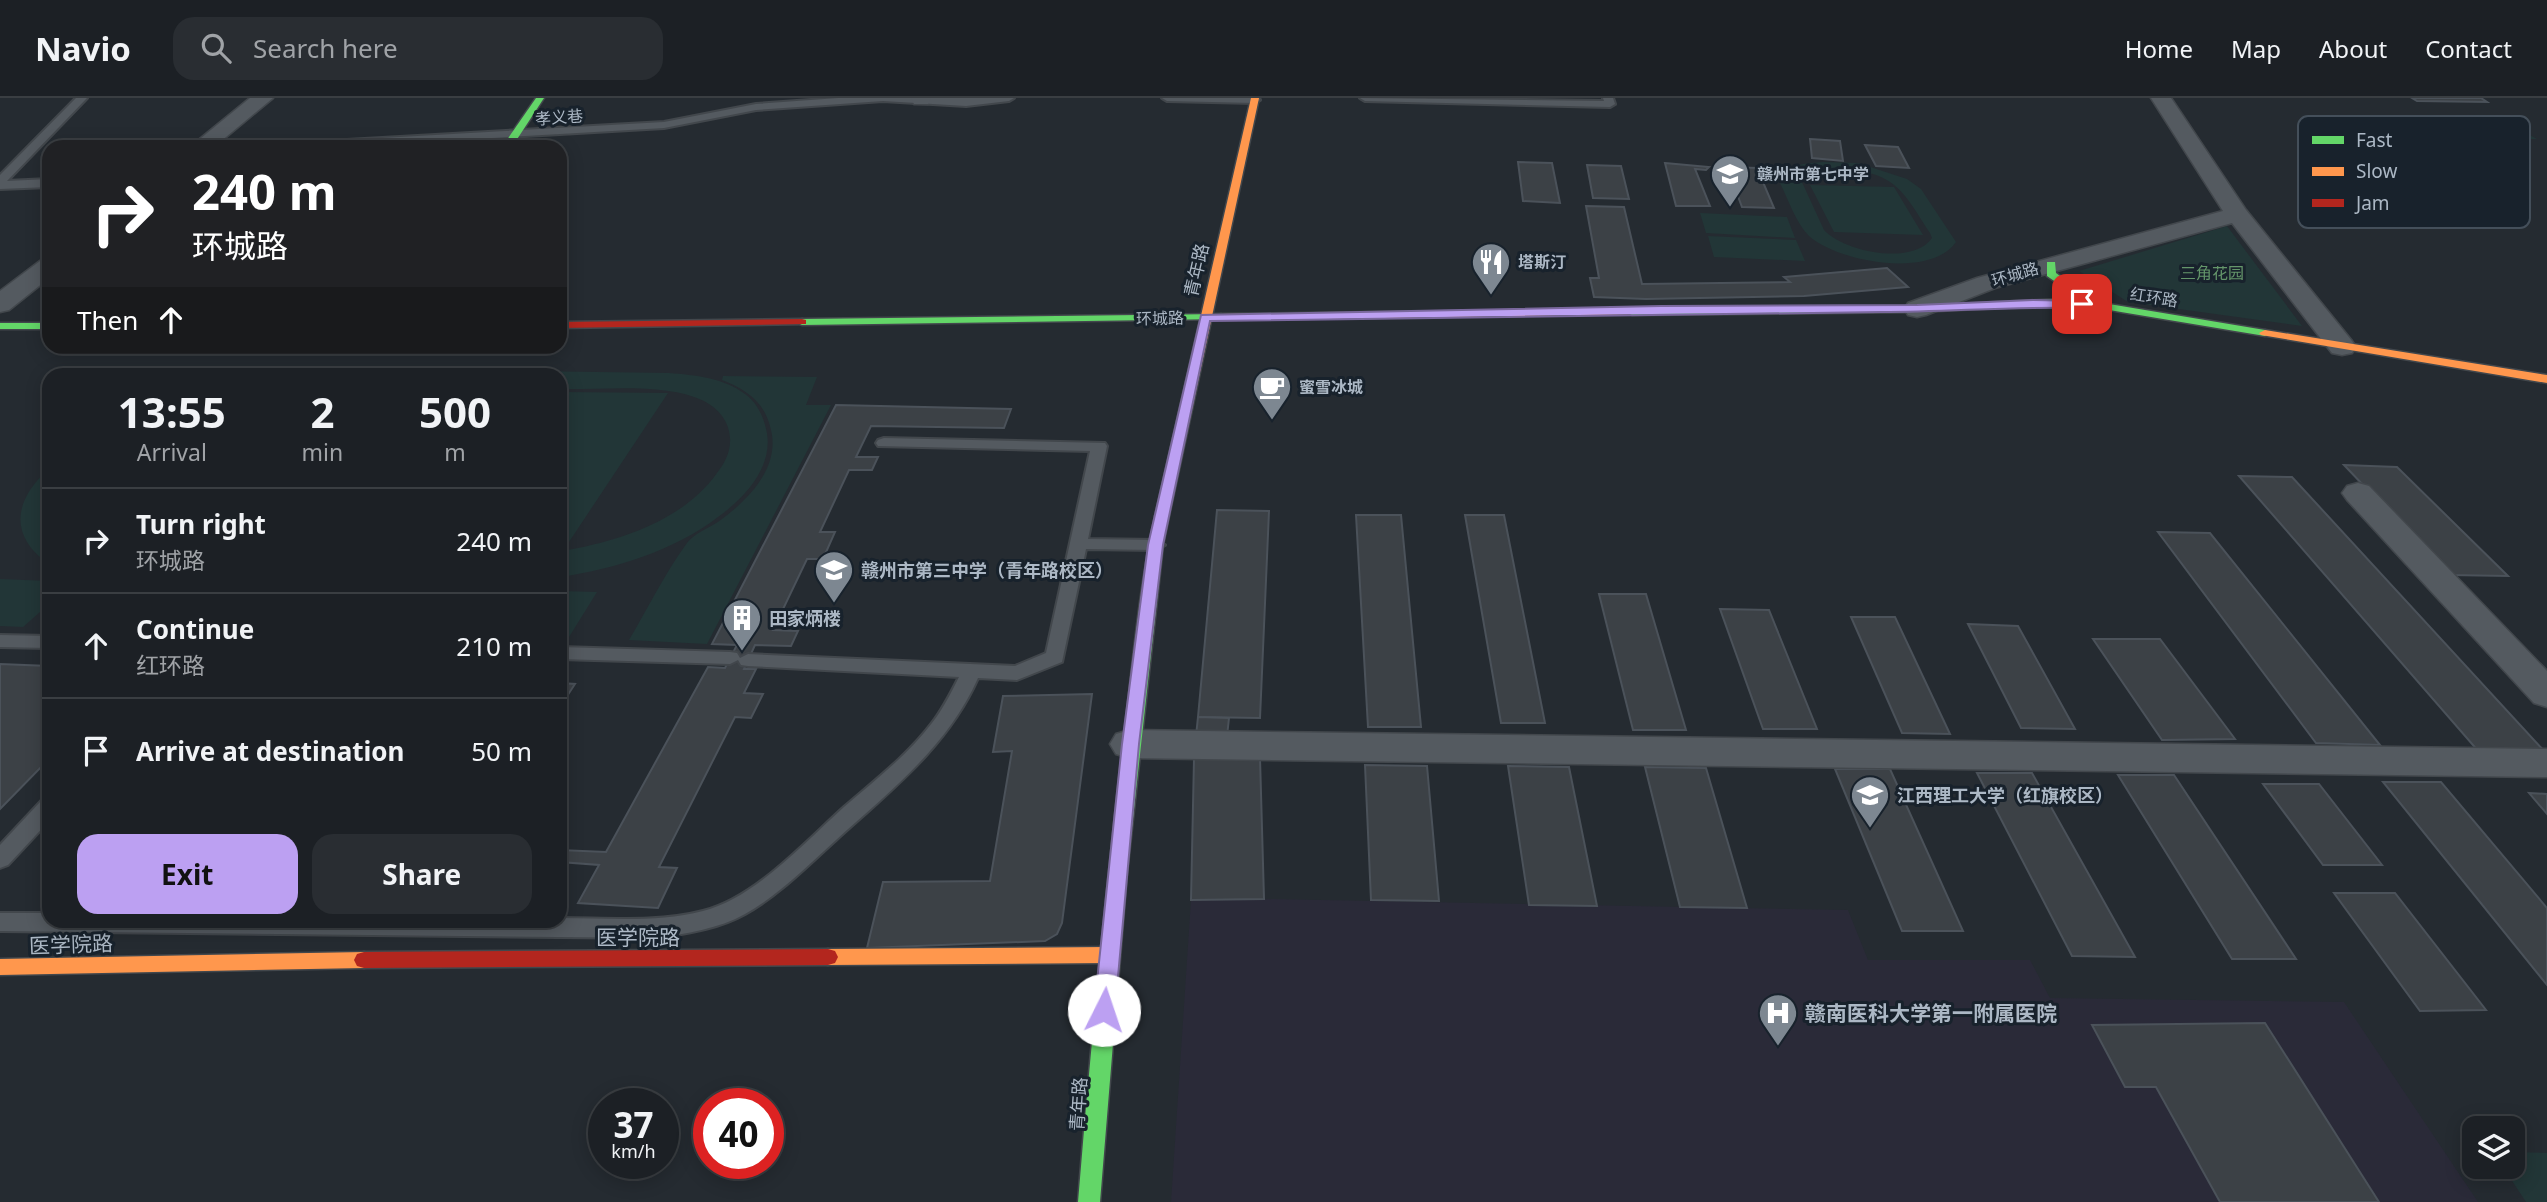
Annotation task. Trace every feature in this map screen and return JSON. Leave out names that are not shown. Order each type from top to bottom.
[{"type":"street","points":[[210,140],[263,98]]},
{"type":"street","points":[[511,140],[540,98]]},
{"type":"street","points":[[2161,98],[2237,214],[2342,347]]},
{"type":"street","name":"青年路","points":[[1089,1202],[1108,956],[1130,744],[1156,545],[1255,99]]},
{"type":"street","name":"环城路","points":[[567,324],[1205,318],[1674,309],[1917,309],[1986,283],[2237,214]]},
{"type":"street","points":[[2051,264],[2051,274],[2062,283],[2103,306]]},
{"type":"street","points":[[0,304],[42,271]]},
{"type":"street","name":"红环路","points":[[1917,309],[2061,303],[2103,306],[2547,379]]},
{"type":"street","points":[[0,326],[42,326]]},
{"type":"street","name":"红环路","points":[[2342,347],[2399,362],[2547,386]]},
{"type":"street","points":[[2358,493],[2547,694]]},
{"type":"street","points":[[1130,744],[2547,763]]},
{"type":"street","name":"医学院路","points":[[0,967],[215,961],[1108,956]]},
{"type":"lane","points":[[0,183],[82,98]]},
{"type":"lane","name":"孝义巷","points":[[520,140],[664,125],[756,107],[883,98],[967,103],[1009,98]]},
{"type":"lane","points":[[1167,98],[1255,99]]},
{"type":"lane","points":[[1365,98],[1610,104],[1608,98]]},
{"type":"lane","points":[[0,183],[42,183]]},
{"type":"lane","points":[[567,653],[1017,673],[1055,657],[1081,544],[1099,446],[884,443]]},
{"type":"lane","points":[[1081,544],[1156,545]]},
{"type":"lane","points":[[0,641],[42,642]]},
{"type":"lane","points":[[567,927],[658,928],[707,920],[736,908],[771,885],[910,761],[939,729],[958,700],[971,671]]},
{"type":"lane","points":[[0,859],[42,814]]},
{"type":"lane","points":[[0,922],[42,922]]},
{"type":"shaded area","name":"赣南医科大学第一附属医院","points":[[1264,899],[1848,910],[1868,960],[2030,960],[2050,998],[2344,1002],[2478,1202],[1171,1202],[1191,900]]},
{"type":"green space","points":[[1817,162],[1858,163],[1907,179],[1921,189],[1956,242],[1944,253],[1927,260],[1906,263],[1862,259],[1823,245],[1809,236],[1800,224],[1780,183],[1785,172],[1791,168]],"holes":[[[1844,169],[1862,171],[1888,180],[1905,196],[1932,238],[1923,247],[1910,252],[1878,253],[1847,244],[1824,230],[1801,180],[1811,172]]]},
{"type":"green space","points":[[1810,185],[1894,187],[1923,235],[1834,232]]},
{"type":"green space","points":[[1700,213],[1787,217],[1795,238],[1706,233]]},
{"type":"green space","name":"三角花园","points":[[2227,226],[2302,326],[2128,302],[2079,271]]},
{"type":"green space","points":[[1708,236],[1796,240],[1805,261],[1714,257]]},
{"type":"green space","points":[[567,372],[669,373],[699,376],[728,384],[752,400],[760,412],[768,439],[763,465],[749,489],[729,509],[682,540],[643,557],[567,576],[567,550],[627,535],[668,516],[703,490],[727,457],[730,448],[728,426],[714,408],[689,395],[634,388],[567,389]]},
{"type":"green space","points":[[723,376],[817,377],[806,405],[831,405],[707,644],[629,640],[687,543],[742,502],[767,469],[773,444],[768,420],[754,398],[722,380]]},
{"type":"green space","points":[[567,392],[668,393],[567,545]]},
{"type":"green space","points":[[42,476],[42,558],[27,542],[20,517],[28,493]]},
{"type":"green space","points":[[0,579],[42,581],[42,610],[23,627],[0,626]]},
{"type":"green space","points":[[567,591],[597,592],[569,637]]},
{"type":"green space","points":[[2525,1152],[2547,1153],[2547,1202],[2526,1202],[2511,1179],[2525,1179]]},
{"type":"building","points":[[2412,98],[2481,98],[2487,102],[2417,101]]},
{"type":"building","points":[[1810,139],[1840,141],[1843,161],[1812,158]]},
{"type":"building","points":[[1865,145],[1898,147],[1909,168],[1876,166]]},
{"type":"building","points":[[1518,162],[1552,163],[1560,203],[1523,201]]},
{"type":"building","points":[[1665,163],[1709,167],[1706,170],[1695,169],[1710,206],[1676,206]]},
{"type":"building","points":[[1587,165],[1621,166],[1629,199],[1593,198]]},
{"type":"building","points":[[1727,167],[1757,168],[1774,208],[1742,207]]},
{"type":"building","points":[[1586,206],[1624,207],[1642,284],[1790,282],[1784,277],[1887,268],[1908,287],[1804,296],[1646,299],[1594,297],[1590,278],[1599,278]]},
{"type":"building","name":"田家炳楼","points":[[836,405],[1011,409],[1004,428],[871,426],[856,457],[878,457],[872,470],[849,470],[820,532],[835,532],[823,559],[807,559],[773,630],[798,631],[791,646],[755,645],[744,669],[756,669],[744,693],[763,694],[751,718],[735,717],[659,867],[677,868],[658,908],[578,903],[599,865],[567,863],[567,850],[606,852],[708,667],[725,668],[737,645],[712,644]]},
{"type":"building","points":[[2344,465],[2397,467],[2508,576],[2449,575]]},
{"type":"building","points":[[2239,476],[2292,477],[2546,753],[2479,752]]},
{"type":"building","points":[[1217,510],[1269,511],[1260,718],[1198,717]]},
{"type":"building","points":[[1356,515],[1401,515],[1421,727],[1368,727]]},
{"type":"building","points":[[1465,515],[1504,515],[1545,723],[1501,723]]},
{"type":"building","points":[[2158,532],[2210,533],[2380,745],[2316,743]]},
{"type":"building","points":[[1599,594],[1646,594],[1686,730],[1633,730]]},
{"type":"building","points":[[1720,609],[1769,610],[1817,729],[1763,729]]},
{"type":"building","points":[[1851,617],[1895,617],[1950,734],[1902,733]]},
{"type":"building","points":[[1968,624],[2018,626],[2075,729],[2021,728]]},
{"type":"building","points":[[2093,639],[2160,639],[2235,739],[2162,740]]},
{"type":"building","points":[[0,664],[42,666],[42,766],[0,809]]},
{"type":"building","points":[[567,683],[575,684],[567,696]]},
{"type":"building","points":[[1092,694],[1062,923],[1057,934],[1045,941],[867,948],[883,882],[990,881],[1012,751],[993,752],[1003,696]]},
{"type":"building","points":[[1198,717],[1229,718],[1227,736],[1196,736]]},
{"type":"building","points":[[1260,758],[1264,899],[1191,900],[1194,759]]},
{"type":"building","points":[[1365,765],[1427,766],[1439,901],[1371,900]]},
{"type":"building","points":[[1508,766],[1569,767],[1597,906],[1529,905]]},
{"type":"building","points":[[1645,767],[1706,768],[1747,908],[1680,907]]},
{"type":"building","points":[[1835,769],[1890,769],[1963,931],[1902,931]]},
{"type":"building","points":[[1977,773],[2032,773],[2135,957],[2072,956]]},
{"type":"building","points":[[2118,775],[2174,775],[2296,959],[2232,959]]},
{"type":"building","points":[[2383,782],[2441,782],[2547,908],[2547,985]]},
{"type":"building","points":[[2263,784],[2319,784],[2382,865],[2323,865]]},
{"type":"building","points":[[2529,793],[2547,794],[2547,814]]},
{"type":"building","points":[[2334,893],[2395,893],[2486,1010],[2420,1011]]},
{"type":"building","points":[[2265,1023],[2379,1202],[2220,1202],[2156,1087],[2125,1087],[2092,1025]]},
{"type":"traffic: fast","points":[[512,140],[540,98]]},
{"type":"traffic: fast","points":[[2051,264],[2051,274],[2078,294],[2098,304]]},
{"type":"traffic: fast","points":[[1632,312],[1917,309],[2061,302],[2103,306],[2265,333]]},
{"type":"traffic: fast","points":[[802,322],[1221,317]]},
{"type":"traffic: fast","points":[[0,326],[42,326]]},
{"type":"traffic: fast","points":[[1089,1202],[1127,791],[1145,627],[1162,516]]},
{"type":"traffic: slow","points":[[1162,516],[1255,98]]},
{"type":"traffic: slow","points":[[1221,317],[1632,312]]},
{"type":"traffic: slow","points":[[2265,333],[2547,379]]},
{"type":"traffic: slow","points":[[828,957],[1108,955]]},
{"type":"traffic: slow","points":[[0,967],[364,960]]},
{"type":"traffic: jam","points":[[567,325],[802,322]]},
{"type":"traffic: jam","points":[[364,960],[828,957]]},
{"type":"place","name":"赣州市第七中学","points":[[1730,208]]},
{"type":"place","name":"塔斯汀","points":[[1491,296]]},
{"type":"place","name":"蜜雪冰城","points":[[1272,421]]},
{"type":"place","name":"赣州市第三中学（青年路校区）","points":[[834,604]]},
{"type":"place","name":"田家炳楼","points":[[742,652]]},
{"type":"place","name":"江西理工大学（红旗校区）","points":[[1870,829]]},
{"type":"place","name":"赣南医科大学第一附属医院","points":[[1778,1047]]},
{"type":"route","points":[[1104,1010],[1130,744],[1156,545],[1205,318],[1661,310],[1917,309],[2006,303],[2082,304]]}]
